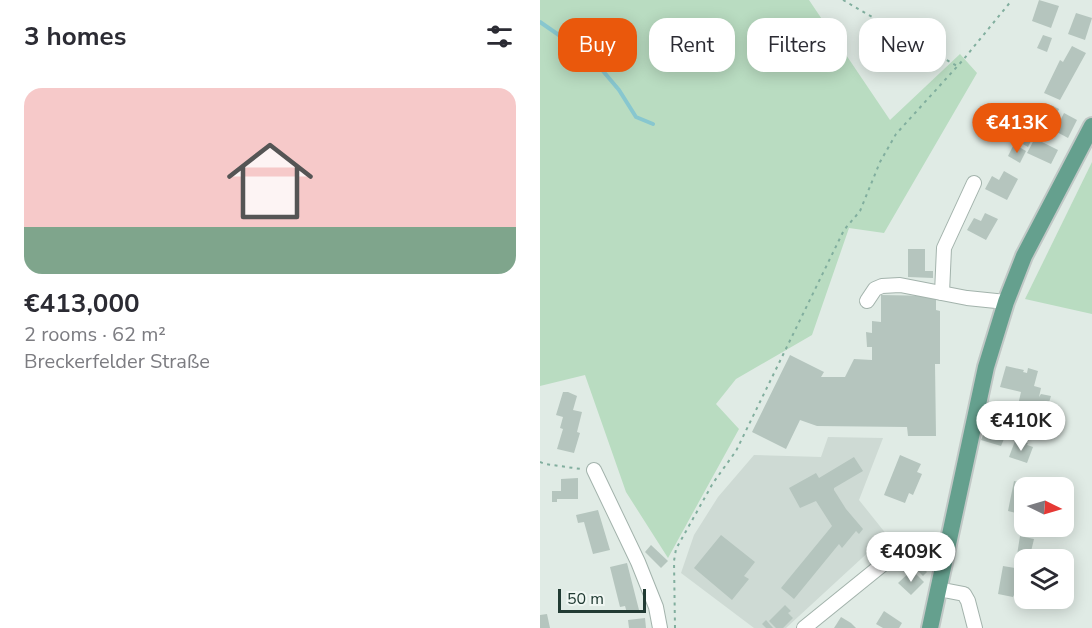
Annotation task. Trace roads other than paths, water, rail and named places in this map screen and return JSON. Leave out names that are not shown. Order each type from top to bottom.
[{"type":"main road","points":[[930,628],[986,367],[1006,302],[1024,256],[1092,126]]},
{"type":"street","points":[[942,293],[944,248],[974,183]]},
{"type":"street","points":[[867,301],[875,290],[882,286],[900,285],[1006,302]]},
{"type":"street","points":[[594,470],[638,562],[656,607],[660,628]]},
{"type":"street","points":[[807,627],[892,554],[914,541],[948,542]]},
{"type":"street","points":[[892,554],[920,553],[943,566]]},
{"type":"street","points":[[939,588],[964,594],[968,600],[975,628]]},
{"type":"waterway","points":[[540,22],[592,58],[619,90],[636,117],[653,124]]}]
